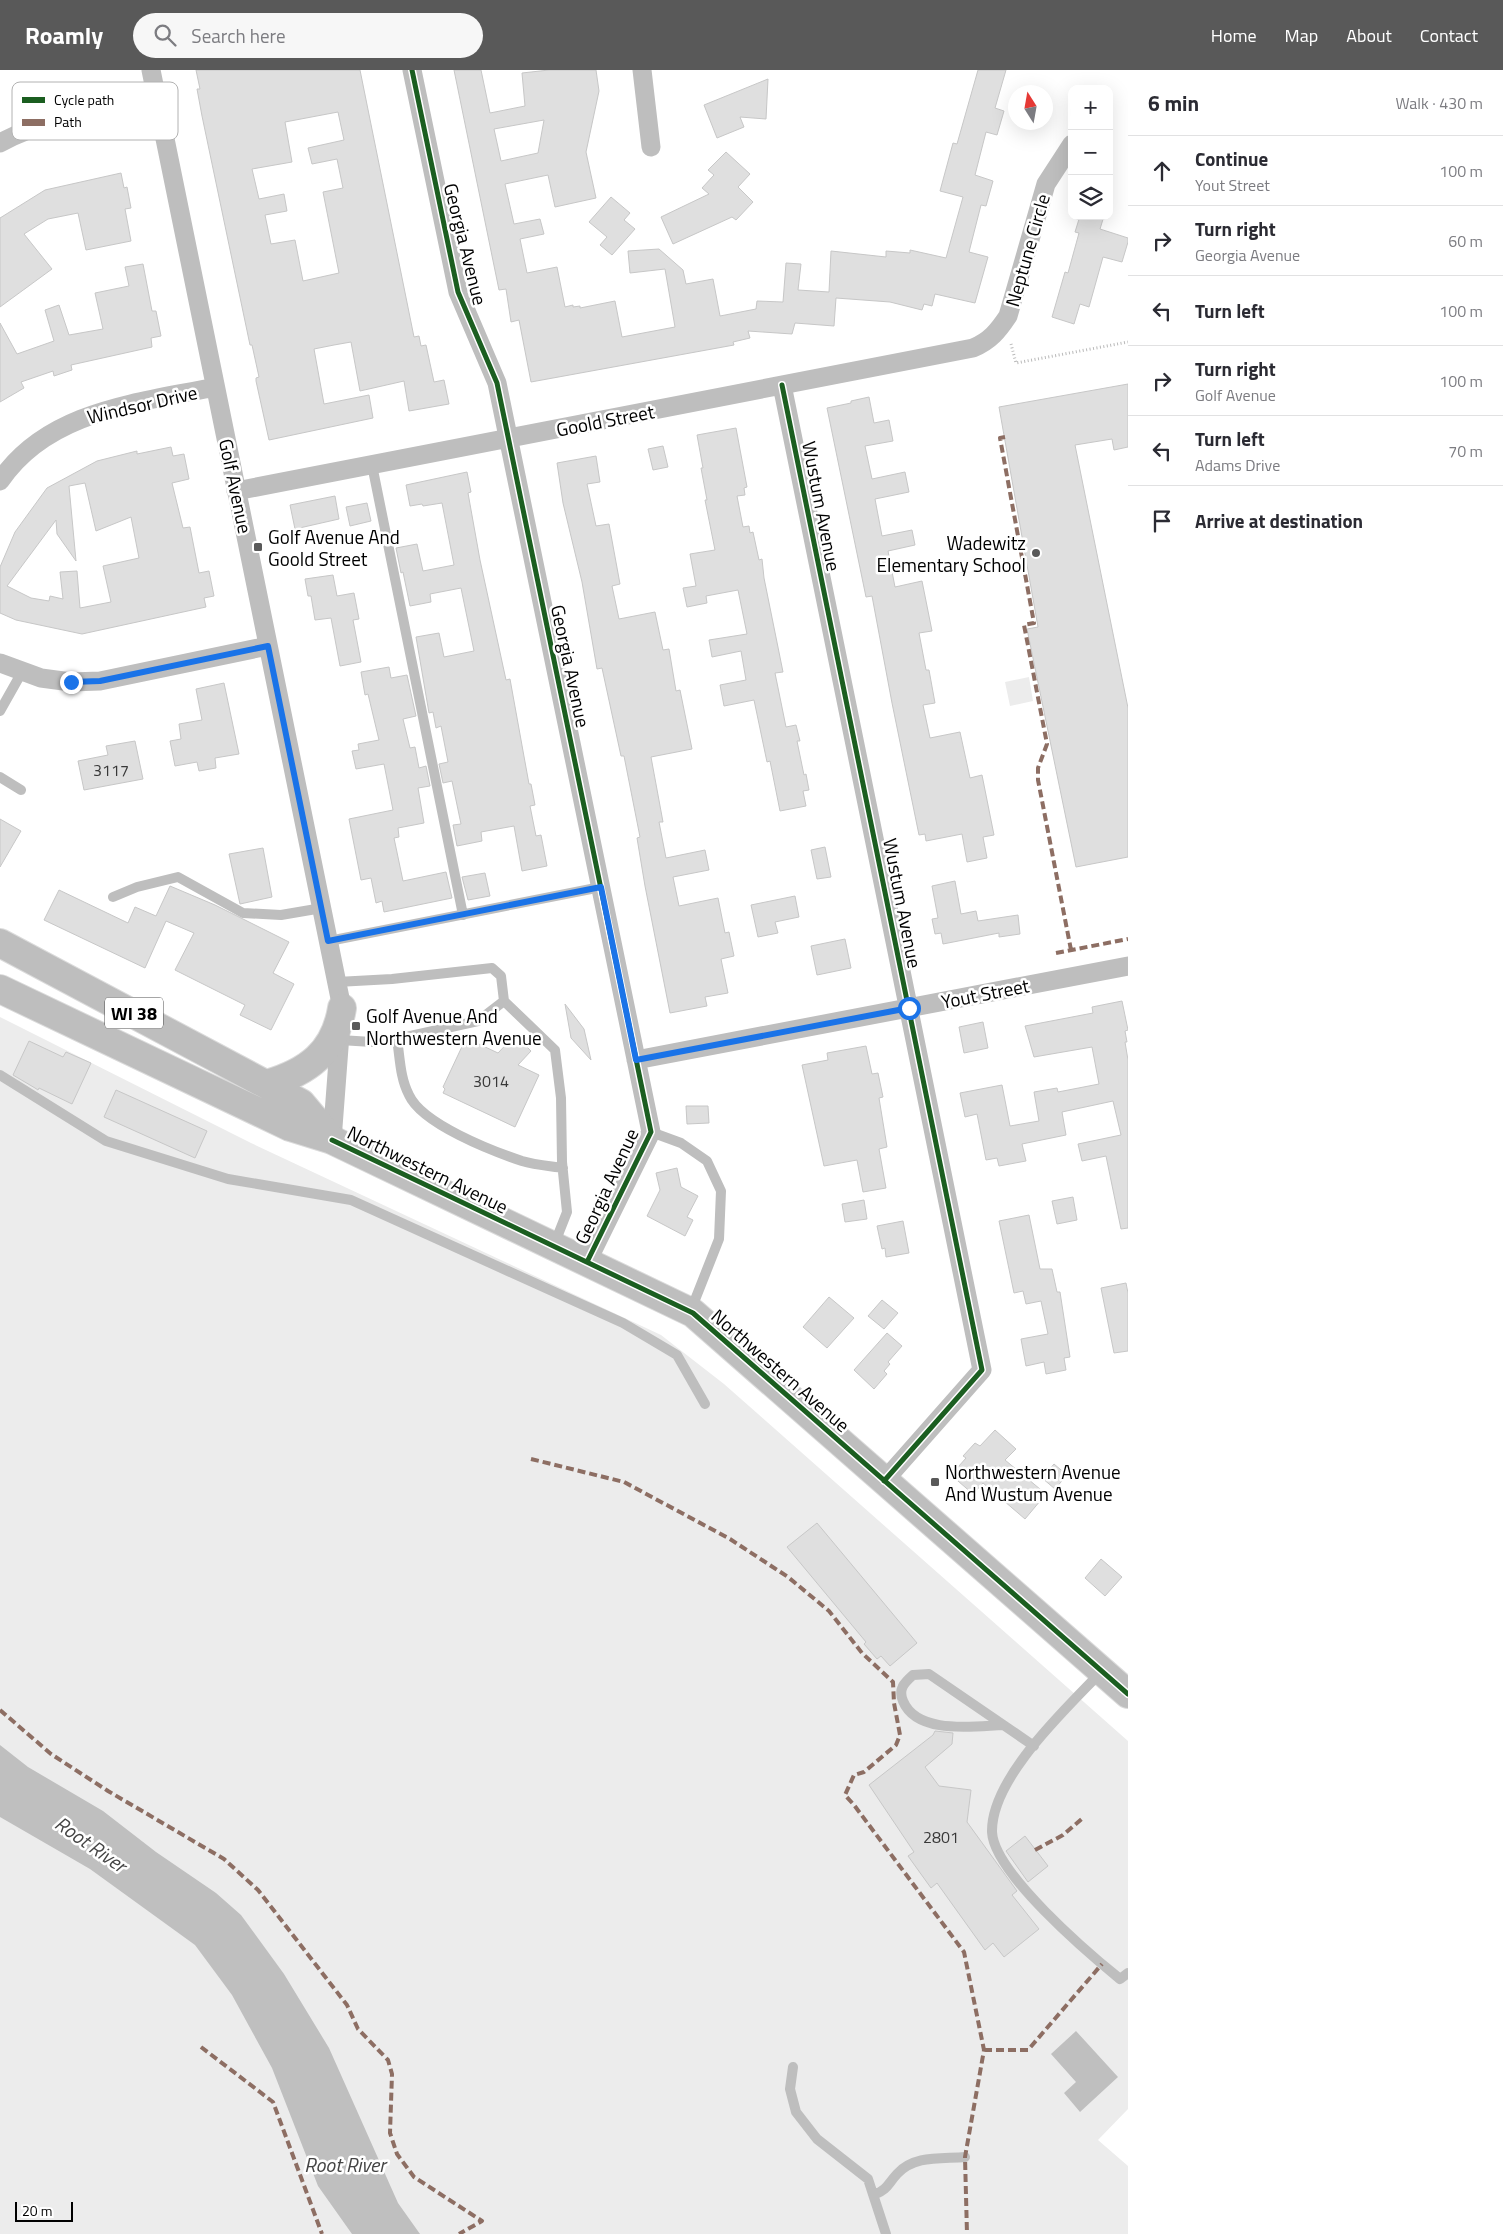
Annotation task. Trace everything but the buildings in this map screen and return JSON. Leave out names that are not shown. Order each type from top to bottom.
[{"type":"main road","name":"Northwestern Avenue","points":[[0,943],[301,1103],[332,1140]]},
{"type":"main road","name":"Northwestern Avenue","points":[[0,989],[290,1127],[332,1140],[690,1312],[1128,1694]]},
{"type":"main road","points":[[267,1084],[296,1073],[327,1049],[338,1031],[339,995]]},
{"type":"street","name":"Georgia Avenue","points":[[412,70],[458,292],[497,383],[650,1132],[587,1262]]},
{"type":"street","points":[[642,70],[651,147]]},
{"type":"street","points":[[0,143],[12,136]]},
{"type":"street","name":"Golf Avenue","points":[[165,140],[339,995],[340,1040],[332,1140]]},
{"type":"street","name":"Neptune Circle","points":[[973,348],[987,342],[999,330],[1010,308],[1046,184],[1068,150]]},
{"type":"street","name":"Goold Street","points":[[236,491],[973,348]]},
{"type":"street","name":"Wustum Avenue","points":[[782,386],[982,1370],[884,1481]]},
{"type":"street","name":"Windsor Drive","points":[[0,480],[26,452],[53,432],[80,418],[113,408],[215,387]]},
{"type":"street","points":[[0,663],[41,678],[71,682],[100,681],[268,646]]},
{"type":"street","name":"Yout Street","points":[[636,1060],[1128,966]]},
{"type":"lane","points":[[372,465],[463,915]]},
{"type":"lane","points":[[0,711],[22,672]]},
{"type":"lane","points":[[0,777],[21,790]]},
{"type":"lane","points":[[113,897],[137,888],[178,877],[243,913],[281,915],[322,908]]},
{"type":"lane","points":[[328,941],[601,887]]},
{"type":"lane","points":[[339,995],[392,979],[492,968],[501,976],[504,1002],[554,1050],[561,1098],[563,1168],[568,1212],[553,1246]]},
{"type":"lane","points":[[340,1040],[372,1042],[397,1039],[478,1021],[504,1002]]},
{"type":"lane","points":[[397,1039],[403,1081],[409,1096],[422,1113],[449,1130],[503,1154],[524,1161],[563,1168]]},
{"type":"lane","points":[[0,1075],[106,1141],[228,1179],[351,1200],[623,1323],[677,1355],[705,1404]]},
{"type":"lane","points":[[650,1132],[681,1143],[707,1161],[721,1191],[719,1239],[690,1312]]},
{"type":"lane","points":[[1102,1671],[1016,1768],[998,1801],[992,1832],[997,1852],[1029,1895],[1079,1944],[1120,1979],[1128,1973]]},
{"type":"lane","points":[[1003,1725],[948,1727],[920,1720],[905,1706],[900,1694],[902,1684],[913,1675],[929,1674],[1034,1746]]},
{"type":"lane","points":[[793,2067],[790,2089],[796,2112],[817,2139],[868,2179],[886,2234]]},
{"type":"lane","points":[[874,2195],[887,2190],[897,2174],[915,2161],[965,2157]]},
{"type":"path","points":[[999,330],[1012,345],[1016,363],[1128,342]]},
{"type":"shaded area","points":[[1029,677],[1033,701],[1010,706],[1005,682]]},
{"type":"shaded area","points":[[0,1017],[251,1143],[661,1335],[724,1384],[1128,1741],[1128,2109],[1098,2140],[1128,2166],[1128,2234],[0,2234]]},
{"type":"water","name":"Root River","points":[[0,1745],[28,1767],[103,1811],[156,1852],[216,1893],[241,1915],[284,1974],[329,2048],[398,2203],[420,2234],[352,2234],[318,2186],[272,2068],[232,1995],[195,1945],[90,1869],[0,1817]]},
{"type":"water","points":[[1076,2031],[1118,2077],[1080,2112],[1064,2093],[1076,2082],[1051,2054]]},
{"type":"marked path","points":[[1005,437],[1000,438],[1034,623],[1024,625],[1047,744],[1038,768],[1038,780],[1071,950]]},
{"type":"marked path","points":[[1056,953],[1128,939]]},
{"type":"marked path","points":[[531,1459],[624,1482],[730,1539],[788,1577],[829,1611],[862,1653],[893,1682],[894,1703],[900,1735],[896,1745],[864,1772],[854,1775],[845,1795],[964,1952],[984,2050],[965,2157],[967,2234]]},
{"type":"marked path","points":[[0,1710],[51,1754],[108,1791],[224,1859],[258,1890],[347,2005],[358,2029],[388,2060],[392,2074],[390,2133],[397,2154],[414,2177],[482,2221],[459,2234]]},
{"type":"marked path","points":[[1035,1850],[1063,1835],[1084,1817]]},
{"type":"marked path","points":[[984,2050],[1028,2050],[1102,1964]]},
{"type":"marked path","points":[[201,2047],[273,2102],[322,2234]]},
{"type":"cycle path","points":[[412,70],[458,292],[497,383],[651,1132],[587,1262]]},
{"type":"cycle path","points":[[782,385],[982,1370],[884,1481]]},
{"type":"cycle path","points":[[332,1140],[693,1313],[1128,1694]]},
{"type":"place","name":"Golf Avenue And Goold Street","points":[[258,547]]},
{"type":"place","name":"Wadewitz Elementary School","points":[[1036,553]]},
{"type":"place","name":"Golf Avenue And Northwestern Avenue","points":[[356,1026]]},
{"type":"place","name":"Northwestern Avenue And Wustum Avenue","points":[[935,1482]]},
{"type":"route","points":[[71,682],[100,681],[268,646],[328,941],[601,887],[636,1060],[909,1008]]}]
